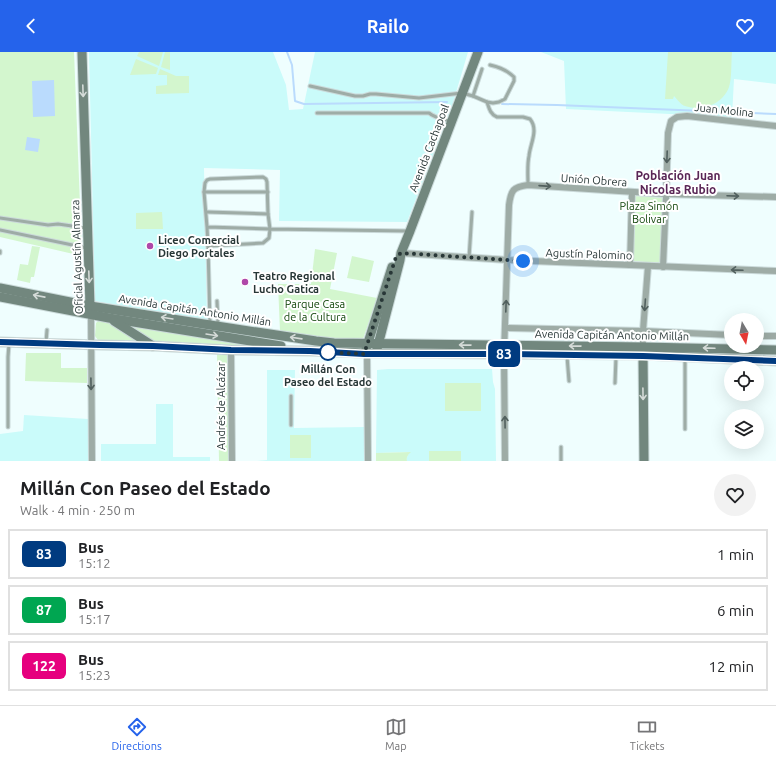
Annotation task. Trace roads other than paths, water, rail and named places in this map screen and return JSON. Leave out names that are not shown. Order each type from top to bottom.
[{"type":"main road","name":"Oficial Agustín Almarza","points":[[82,52],[90,310]]},
{"type":"main road","name":"Avenida Cachapoal","points":[[369,353],[378,343],[401,253],[478,52]]},
{"type":"main road","name":"Avenida Cachapoal","points":[[369,353],[368,343],[396,257],[401,253]]},
{"type":"main road","points":[[0,288],[90,310]]},
{"type":"main road","points":[[0,297],[90,310]]},
{"type":"main road","name":"Avenida Capitán Antonio Millán","points":[[90,310],[334,343],[378,343],[504,349],[567,354],[616,355],[643,351],[685,357],[776,361]]},
{"type":"main road","name":"Avenida Capitán Antonio Millán","points":[[90,310],[109,318],[310,351]]},
{"type":"main road","points":[[109,318],[153,346]]},
{"type":"main road","name":"Avenida Capitán Antonio Millán","points":[[5,342],[369,353],[504,349],[643,351],[776,350]]},
{"type":"main road","points":[[643,351],[644,461]]},
{"type":"street","name":"Juan Molina","points":[[666,194],[668,133],[671,121],[676,117],[687,116],[776,126]]},
{"type":"street","name":"Unión Obrera","points":[[508,260],[510,195],[516,187],[528,185],[666,194],[776,197]]},
{"type":"street","points":[[630,265],[632,192]]},
{"type":"street","points":[[663,266],[666,194]]},
{"type":"street","name":"Agustín Palomino","points":[[401,253],[508,260],[776,271]]},
{"type":"street","points":[[505,461],[504,349],[508,260]]},
{"type":"street","points":[[643,351],[648,266]]},
{"type":"street","name":"Oficial Agustín Almarza","points":[[90,310],[92,461]]},
{"type":"street","name":"Avenida Capitán Antonio Millán","points":[[505,328],[644,331],[724,335]]},
{"type":"street","points":[[764,336],[776,336]]},
{"type":"street","name":"Andrés de Alcázar","points":[[231,350],[232,461]]},
{"type":"street","points":[[368,461],[369,353]]},
{"type":"lane","points":[[310,86],[355,96],[376,94],[419,98],[462,93],[494,103],[505,99],[514,81],[514,77],[509,72],[499,67],[490,65]]},
{"type":"lane","points":[[473,96],[482,69]]},
{"type":"lane","points":[[487,102],[490,111],[496,117],[523,117],[530,119],[533,123],[534,133],[529,155],[528,185]]},
{"type":"lane","points":[[317,113],[429,113],[440,119],[452,121]]},
{"type":"lane","points":[[208,246],[263,244],[269,238],[270,229],[266,179],[263,177],[210,179],[205,183],[204,192],[207,212],[208,246],[214,326]]},
{"type":"lane","points":[[204,192],[268,192]]},
{"type":"lane","points":[[207,212],[268,214]]},
{"type":"lane","points":[[469,258],[472,212]]},
{"type":"lane","points":[[0,218],[48,225],[58,224],[88,228]]},
{"type":"lane","points":[[207,227],[410,232]]},
{"type":"lane","points":[[0,230],[88,249]]},
{"type":"lane","points":[[214,326],[217,301]]},
{"type":"lane","points":[[46,344],[47,330]]},
{"type":"lane","points":[[5,342],[8,356],[8,427]]},
{"type":"lane","points":[[567,354],[569,381]]},
{"type":"lane","points":[[615,383],[616,355]]},
{"type":"lane","points":[[685,357],[685,429]]},
{"type":"lane","points":[[291,396],[291,425]]},
{"type":"lane","points":[[561,446],[561,461]]},
{"type":"waterway","points":[[287,52],[292,65],[295,101],[304,104],[447,102]]},
{"type":"waterway","points":[[502,104],[776,114]]},
{"type":"place","name":"Liceo Comercial Diego Portales","points":[[150,246]]},
{"type":"place","name":"Teatro Regional Lucho Gatica","points":[[245,282]]},
{"type":"place","name":"Millán Con Paseo del Estado","points":[[328,352]]},
{"type":"district","name":"Población Juan Nicolas Rubio","points":[[678,183]]},
{"type":"park label","name":"Plaza Simón Bolivar","points":[[649,212]]},
{"type":"park label","name":"Parque Casa de la Cultura","points":[[315,310]]}]
